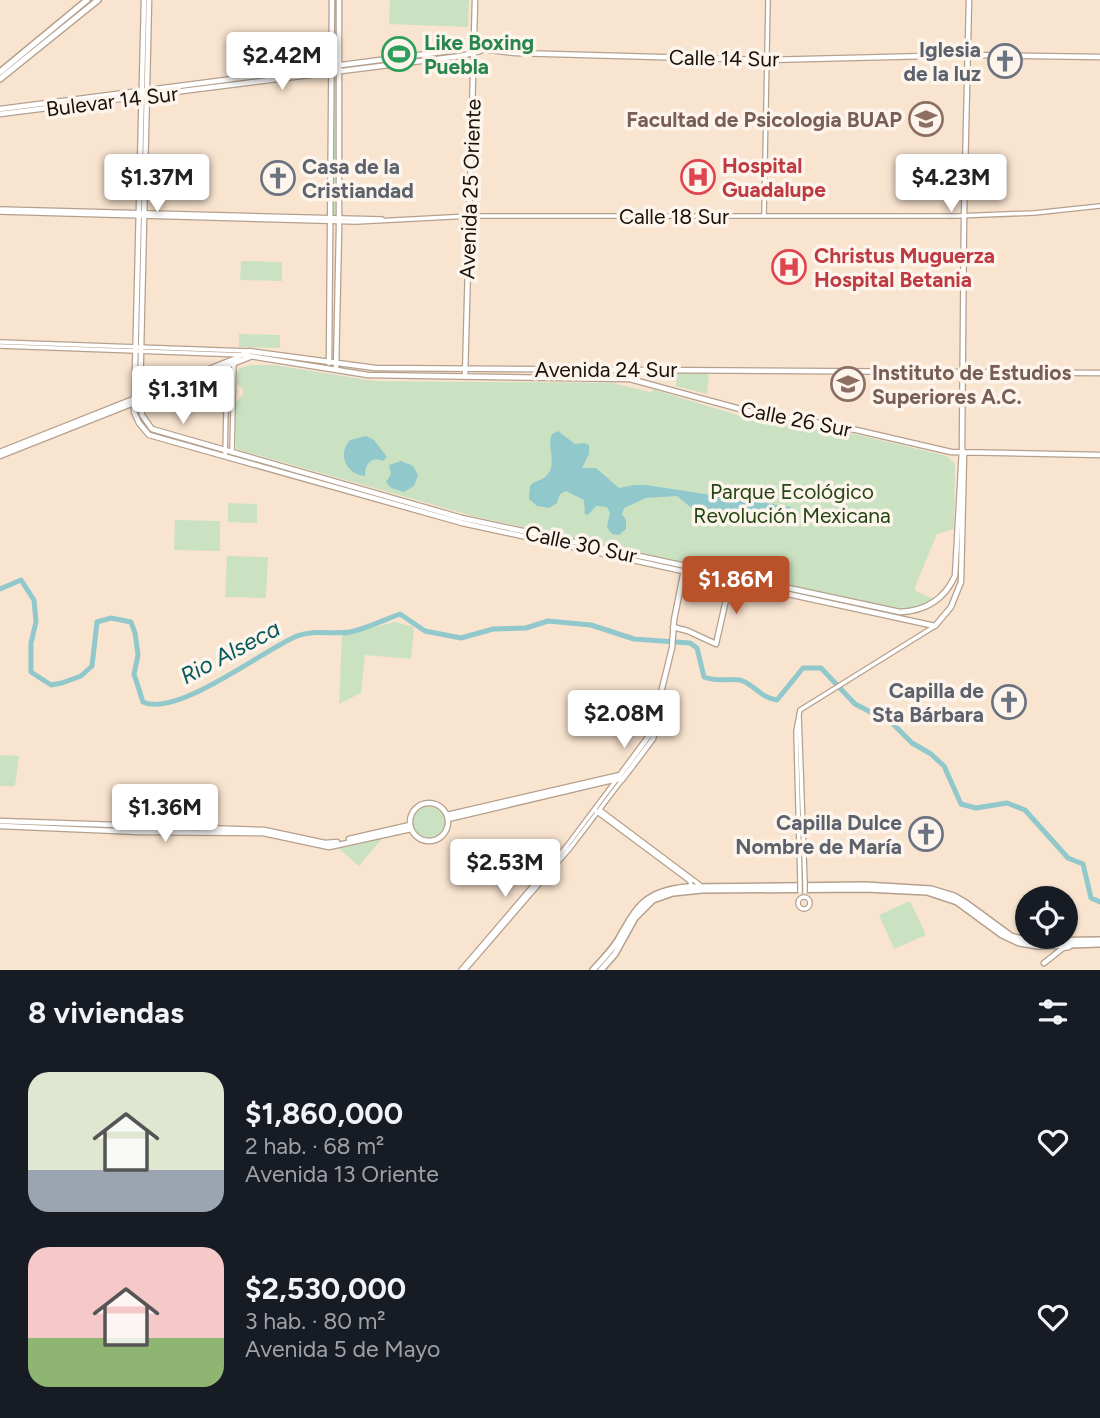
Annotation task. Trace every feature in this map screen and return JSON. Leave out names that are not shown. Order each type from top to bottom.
[{"type":"main road","points":[[0,72],[87,0]]},
{"type":"main road","points":[[0,79],[98,0]]},
{"type":"main road","points":[[144,0],[145,94]]},
{"type":"main road","points":[[137,399],[149,0]]},
{"type":"main road","points":[[329,369],[332,0]]},
{"type":"main road","points":[[336,370],[339,0]]},
{"type":"main road","name":"Avenida 25 Oriente","points":[[465,377],[475,0]]},
{"type":"main road","points":[[935,626],[956,599],[961,582],[969,0]]},
{"type":"main road","name":"Bulevar 14 Sur","points":[[0,114],[474,51]]},
{"type":"main road","name":"Calle 14 Sur","points":[[474,51],[767,60],[968,55],[1100,57]]},
{"type":"main road","name":"Bulevar 14 Sur","points":[[0,109],[145,94]]},
{"type":"main road","points":[[316,359],[329,351]]},
{"type":"main road","points":[[337,351],[346,364]]},
{"type":"main road","points":[[235,356],[251,353]]},
{"type":"main road","points":[[0,454],[227,364],[235,356],[251,353]]},
{"type":"main road","name":"Avenida 24 Sur","points":[[251,353],[375,368],[1100,373]]},
{"type":"main road","name":"Avenida 24 Sur","points":[[251,353],[375,376],[630,379]]},
{"type":"main road","name":"Calle 26 Sur","points":[[630,379],[751,412],[804,419],[951,452],[1100,456]]},
{"type":"main road","name":"Calle 30 Sur","points":[[137,399],[134,412],[149,435],[232,454],[462,523],[896,612],[914,611]]},
{"type":"main road","points":[[951,452],[959,467]]},
{"type":"main road","points":[[914,622],[911,617],[914,611],[929,606],[945,592],[957,569],[959,467],[962,452]]},
{"type":"main road","points":[[448,817],[621,778],[653,739],[685,569]]},
{"type":"main road","points":[[673,627],[692,632],[716,644],[731,579]]},
{"type":"main road","name":"Calle 30 Sur","points":[[731,579],[935,626]]},
{"type":"main road","points":[[945,592],[952,593],[956,599]]},
{"type":"main road","points":[[426,802],[438,804],[448,817],[446,831],[436,840],[422,840],[411,827],[413,811],[426,802]]},
{"type":"main road","points":[[0,824],[264,830],[328,844],[411,827]]},
{"type":"main road","points":[[593,970],[611,951],[630,917],[643,901],[660,892],[702,886],[865,885],[931,889],[954,896],[1019,939],[1100,942]]},
{"type":"main road","points":[[601,970],[622,944],[635,918],[653,900],[673,893],[702,890],[866,888],[927,892],[957,902],[1002,935],[1019,943],[1038,946],[1100,942]]},
{"type":"main road","points":[[1044,963],[1063,948],[1082,944]]},
{"type":"street","points":[[764,216],[768,0]]},
{"type":"street","name":"Calle 18 Sur","points":[[0,210],[339,220],[469,216],[964,215],[1034,213],[1100,206]]},
{"type":"street","points":[[0,344],[138,348],[235,356],[251,353]]},
{"type":"street","points":[[232,454],[235,356]]},
{"type":"street","points":[[225,453],[227,364]]},
{"type":"street","points":[[803,895],[799,713],[807,704],[935,626]]},
{"type":"street","points":[[463,970],[621,778]]},
{"type":"street","points":[[597,810],[702,886]]},
{"type":"street","points":[[597,810],[691,881],[691,885],[687,887]]},
{"type":"green space","points":[[390,0],[469,0],[468,27],[389,24]]},
{"type":"green space","points":[[337,73],[339,215],[333,215],[330,74]]},
{"type":"green space","points":[[241,261],[282,262],[282,281],[240,280]]},
{"type":"green space","points":[[239,334],[280,335],[280,348],[239,347]]},
{"type":"green space","name":"Parque Ecológico Revolución Mexicana","points":[[250,365],[274,365],[375,381],[613,383],[650,392],[655,390],[747,418],[751,416],[804,422],[947,456],[955,464],[954,529],[937,534],[915,587],[916,591],[933,599],[916,607],[902,609],[473,516],[236,449],[236,402],[243,395],[243,389],[237,384],[237,372]]},
{"type":"green space","points":[[676,372],[709,372],[707,394],[676,386]]},
{"type":"green space","points":[[228,503],[257,504],[257,523],[228,522]]},
{"type":"green space","points":[[175,520],[220,521],[220,551],[174,550]]},
{"type":"green space","points":[[227,556],[268,557],[266,598],[225,597]]},
{"type":"green space","points":[[395,622],[414,627],[411,659],[365,655],[361,693],[339,704],[342,635]]},
{"type":"green space","points":[[0,755],[19,756],[15,786],[0,786]]},
{"type":"green space","points":[[430,806],[442,811],[447,823],[442,835],[430,840],[418,835],[413,823],[418,811]]},
{"type":"green space","points":[[384,836],[359,866],[337,847]]},
{"type":"green space","points":[[910,901],[926,935],[894,949],[879,915]]},
{"type":"water","points":[[558,431],[575,444],[589,445],[589,454],[582,468],[596,468],[619,488],[646,485],[791,507],[787,511],[772,512],[770,508],[700,515],[677,496],[646,498],[624,508],[622,514],[626,520],[626,529],[619,535],[612,534],[607,527],[610,513],[607,507],[596,506],[585,515],[584,500],[566,491],[560,494],[557,503],[549,508],[537,506],[529,499],[530,486],[549,472],[552,462],[552,434]]},
{"type":"water","points":[[366,436],[374,440],[387,457],[383,461],[372,460],[366,468],[365,476],[348,468],[344,452],[350,440]]},
{"type":"water","points":[[401,461],[413,466],[418,475],[414,486],[404,492],[391,488],[386,482],[391,474],[389,465]]},
{"type":"waterway","name":"Rio Alseca","points":[[0,589],[21,580],[34,600],[36,622],[31,643],[31,672],[51,685],[81,676],[92,666],[97,622],[111,618],[131,622],[138,655],[134,674],[143,702],[158,704],[198,692],[297,636],[350,632],[400,614],[425,631],[461,638],[493,629],[526,628],[548,621],[591,625],[634,639],[690,643],[697,648],[704,677],[743,681],[767,697],[777,700],[803,668],[821,668],[855,704],[892,723],[912,743],[931,754],[944,766],[961,804],[976,808],[1007,803],[1025,810],[1068,858],[1083,864],[1091,898],[1100,902]]},
{"type":"place","name":"Like Boxing Puebla","points":[[399,54]]},
{"type":"place","name":"Iglesia de la luz","points":[[1005,61]]},
{"type":"place","name":"Facultad de Psicologia BUAP","points":[[926,119]]},
{"type":"place","name":"Hospital Guadalupe","points":[[698,177]]},
{"type":"place","name":"Casa de la Cristiandad","points":[[278,178]]},
{"type":"place","name":"Christus Muguerza Hospital Betania","points":[[789,267]]},
{"type":"place","name":"Instituto de Estudios Superiores A.C.","points":[[848,384]]},
{"type":"place","name":"Capilla de Sta Bárbara","points":[[1009,702]]},
{"type":"place","name":"Capilla Dulce Nombre de María","points":[[926,834]]}]
